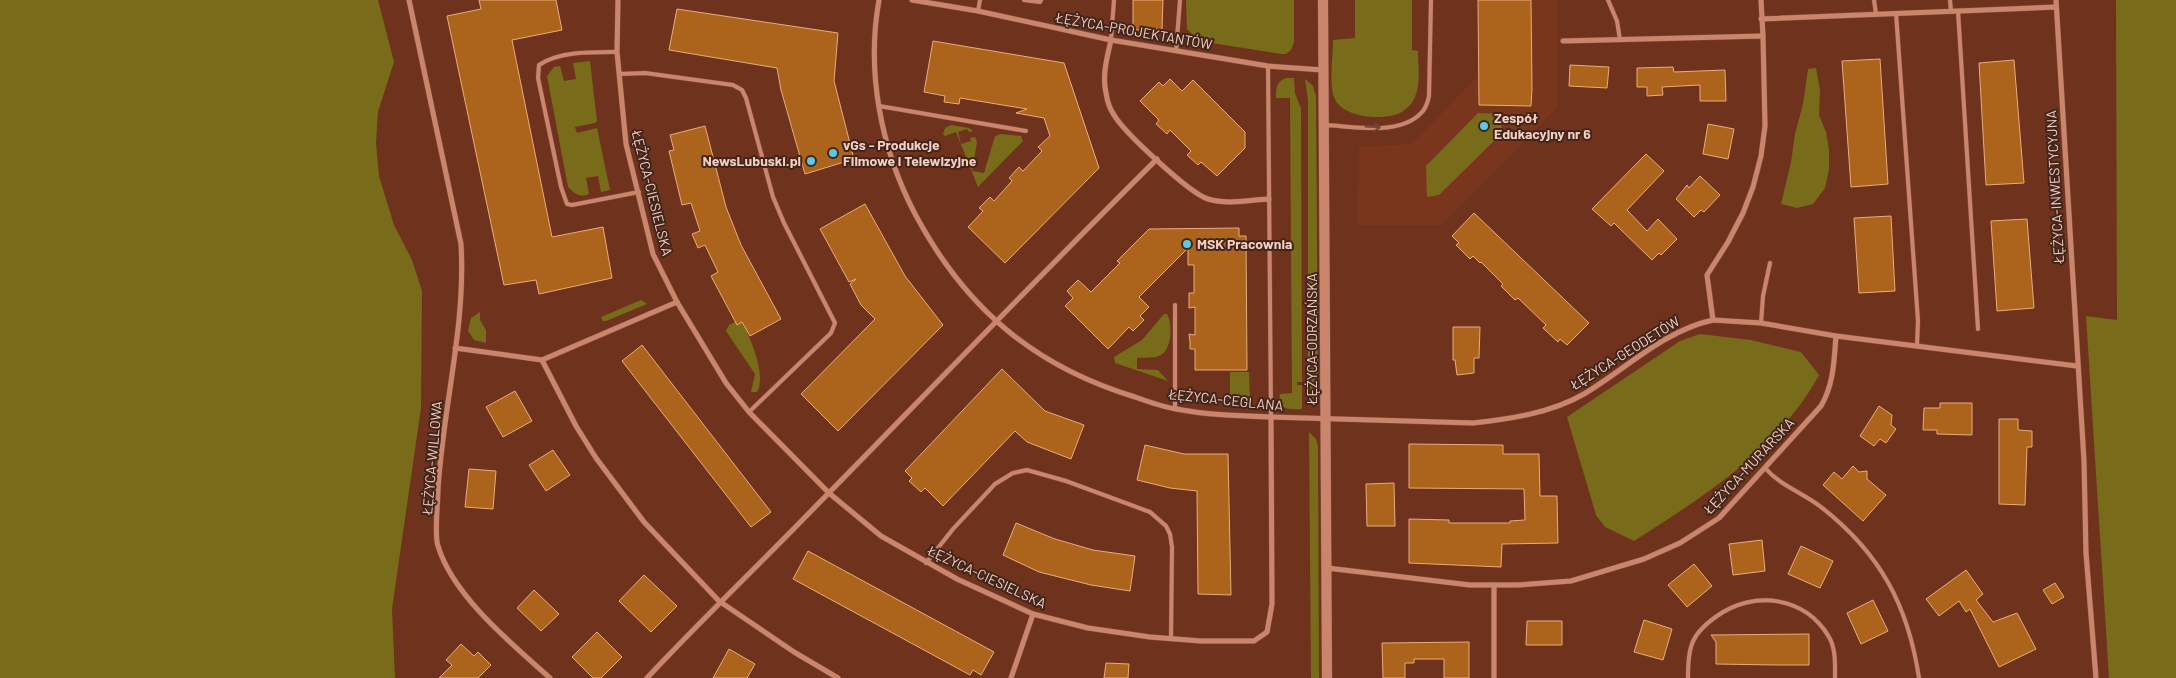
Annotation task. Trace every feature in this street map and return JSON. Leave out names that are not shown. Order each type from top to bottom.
[{"type":"main road","name":"ŁĘŻYCA-ODRZAŃSKA","points":[[1323,0],[1327,678]]},
{"type":"street","name":"ŁĘŻYCA-WILLOWA","points":[[409,0],[462,244],[463,278],[439,476],[437,545],[457,584],[491,624],[550,678]]},
{"type":"street","name":"ŁĘŻYCA-CIESIELSKA","points":[[618,0],[617,52],[626,144],[653,254],[677,302],[726,383],[749,412],[829,493],[881,536],[926,563],[1032,614],[1088,628],[1171,639],[1201,641],[1254,640],[1266,632],[1272,604],[1271,417]]},
{"type":"street","name":"ŁĘŻYCA-CEGLANA","points":[[879,0],[876,19],[874,72],[881,122],[893,162],[904,192],[921,225],[958,283],[994,322],[1021,342],[1076,375],[1107,389],[1175,409],[1246,417],[1326,420]]},
{"type":"street","name":"ŁĘŻYCA-PROJEKTANTÓW","points":[[912,0],[978,11],[1111,40],[1268,66],[1324,70]]},
{"type":"street","points":[[1761,0],[1765,126],[1761,156],[1753,187],[1743,213],[1728,242],[1707,275],[1713,320],[1762,323],[1836,336],[2077,366],[2084,461],[2086,553],[2096,678]]},
{"type":"street","name":"ŁĘŻYCA-INWESTYCYJNA","points":[[2056,0],[2077,366]]},
{"type":"street","points":[[1761,19],[2056,7]]},
{"type":"street","points":[[1563,41],[1763,36]]},
{"type":"street","points":[[1111,40],[1104,75],[1106,95],[1113,115],[1130,134],[1187,187],[1209,199],[1227,201],[1269,199]]},
{"type":"street","points":[[647,678],[719,601],[829,493],[994,322],[1157,159]]},
{"type":"street","points":[[455,348],[542,360],[677,302]]},
{"type":"street","name":"ŁĘŻYCA-GEODETÓW","points":[[1326,420],[1473,423],[1503,420],[1552,408],[1582,394],[1671,335],[1692,325],[1713,320]]},
{"type":"street","name":"ŁĘŻYCA-MURARSKA","points":[[1327,568],[1470,585],[1518,585],[1571,581],[1644,559],[1680,543],[1720,518],[1820,406],[1827,395],[1831,382],[1836,336]]},
{"type":"street","points":[[542,360],[576,426],[596,458],[644,522],[719,601],[787,647],[838,678]]},
{"type":"street","points":[[1494,585],[1494,678]]},
{"type":"street","points":[[1011,678],[1032,614]]},
{"type":"lane","points":[[978,11],[980,0]]},
{"type":"lane","points":[[1024,0],[1040,2],[1041,0]]},
{"type":"lane","points":[[1111,40],[1114,0]]},
{"type":"lane","points":[[1176,51],[1180,0]]},
{"type":"lane","points":[[1324,124],[1391,128],[1408,122],[1424,110],[1429,96],[1431,0]]},
{"type":"lane","points":[[1608,0],[1617,21],[1620,40]]},
{"type":"lane","points":[[1874,0],[1876,14]]},
{"type":"lane","points":[[1950,0],[1951,11]]},
{"type":"lane","points":[[1958,11],[1978,329]]},
{"type":"lane","points":[[1896,14],[1918,321],[1917,345]]},
{"type":"lane","points":[[617,52],[592,52],[549,58],[540,65],[538,78],[561,187],[567,204],[572,205],[639,192]]},
{"type":"lane","points":[[1268,66],[1271,417]]},
{"type":"lane","points":[[619,74],[645,73],[733,85],[742,90],[746,98],[773,197],[784,223],[835,323],[831,333],[749,412]]},
{"type":"lane","points":[[879,106],[1026,131]]},
{"type":"lane","points":[[1762,323],[1763,296],[1770,263]]},
{"type":"lane","points":[[1175,305],[1175,409]]},
{"type":"lane","points":[[1765,468],[1776,480],[1820,506],[1850,534],[1880,567],[1900,604],[1914,645],[1919,678]]},
{"type":"lane","points":[[926,563],[995,484],[1013,473],[1027,470],[1066,481],[1150,512],[1166,526],[1170,534],[1172,547],[1171,639]]},
{"type":"lane","points":[[1688,678],[1692,644],[1698,633],[1709,621],[1738,604],[1770,599],[1787,602],[1799,608],[1812,616],[1823,629],[1830,638],[1834,652],[1835,678]]},
{"type":"shaded area","points":[[0,0],[378,0],[394,62],[378,112],[376,143],[379,176],[394,225],[412,260],[422,291],[421,408],[392,609],[395,678],[0,678]]},
{"type":"shaded area","points":[[1186,0],[1294,0],[1294,42],[1291,50],[1286,54],[1281,54],[1199,41],[1187,29]]},
{"type":"shaded area","points":[[1355,0],[1412,0],[1412,50],[1418,51],[1418,86],[1413,102],[1400,113],[1384,117],[1363,116],[1345,109],[1338,104],[1334,97],[1331,77],[1333,40],[1355,38]]},
{"type":"shaded area","name":"Zespół Edukacyjny nr 6","points":[[1478,0],[1557,0],[1558,107],[1442,225],[1357,225],[1359,147],[1412,144],[1479,75]]},
{"type":"shaded area","points":[[2116,0],[2176,0],[2176,678],[2109,678],[2086,316],[2117,320]]},
{"type":"shaded area","points":[[590,61],[597,121],[575,127],[577,133],[597,128],[610,190],[601,192],[598,176],[586,178],[589,194],[583,196],[575,193],[568,187],[547,76],[554,67],[560,66],[564,81],[576,79],[573,63]]},
{"type":"shaded area","points":[[1816,68],[1820,90],[1819,115],[1826,132],[1829,150],[1829,169],[1825,188],[1813,204],[1797,208],[1781,204],[1803,104],[1808,69]]},
{"type":"shaded area","points":[[1286,78],[1294,78],[1295,93],[1301,109],[1302,382],[1297,382],[1297,385],[1302,385],[1302,409],[1285,408],[1279,401],[1280,394],[1292,393],[1290,98],[1276,98],[1277,86],[1280,81]]},
{"type":"shaded area","points":[[1305,79],[1313,86],[1316,96],[1318,386],[1316,395],[1308,406],[1308,100]]},
{"type":"shaded area","points":[[1478,113],[1501,114],[1502,133],[1439,195],[1427,197],[1426,166]]},
{"type":"shaded area","points":[[951,125],[969,128],[973,131],[969,132],[967,129],[958,132],[961,144],[971,141],[970,138],[975,137],[977,142],[972,171],[984,173],[995,136],[1001,134],[1021,136],[1023,141],[978,187],[956,132],[945,136],[943,134],[945,128]]},
{"type":"shaded area","points":[[641,300],[647,304],[606,321],[603,321],[601,317]]},
{"type":"shaded area","points":[[480,312],[480,320],[486,330],[486,343],[474,340],[468,331],[471,318]]},
{"type":"shaded area","points":[[1164,314],[1167,314],[1169,318],[1171,330],[1165,352],[1158,356],[1137,358],[1137,369],[1158,370],[1168,381],[1115,363],[1114,357],[1142,340]]},
{"type":"shaded area","points":[[735,322],[742,322],[756,357],[760,376],[760,385],[757,392],[751,392],[755,374],[726,331],[729,325]]},
{"type":"shaded area","points":[[1700,334],[1751,340],[1801,352],[1819,375],[1802,402],[1783,426],[1761,448],[1712,489],[1634,541],[1605,527],[1596,515],[1567,417],[1680,341]]},
{"type":"shaded area","points":[[1230,372],[1249,372],[1250,399],[1248,402],[1230,401]]},
{"type":"shaded area","points":[[1309,432],[1316,439],[1318,446],[1319,678],[1311,678]]},
{"type":"building","points":[[479,0],[556,0],[562,30],[512,40],[552,237],[603,227],[612,278],[539,294],[536,280],[504,285],[447,16],[481,9]]},
{"type":"building","points":[[1133,0],[1163,0],[1162,30],[1133,30]]},
{"type":"building","points":[[1478,0],[1531,0],[1531,106],[1479,105]]},
{"type":"building","points":[[677,9],[838,33],[834,81],[854,159],[805,174],[781,90],[777,68],[669,50]]},
{"type":"building","points":[[933,41],[1064,63],[1099,168],[1005,263],[968,227],[983,211],[979,208],[990,197],[994,201],[1012,181],[1009,178],[1019,167],[1023,171],[1042,151],[1038,147],[1050,136],[1044,118],[1016,113],[1027,109],[960,98],[959,104],[944,102],[945,96],[924,92]]},
{"type":"building","points":[[1880,59],[1888,184],[1851,187],[1842,61]]},
{"type":"building","points":[[2014,60],[2024,183],[1986,185],[1979,63]]},
{"type":"building","points":[[1570,65],[1609,67],[1607,88],[1569,86]]},
{"type":"building","points":[[1673,67],[1674,72],[1725,70],[1726,101],[1700,101],[1700,85],[1662,87],[1663,95],[1647,96],[1647,87],[1637,87],[1637,68]]},
{"type":"building","points":[[1170,79],[1182,91],[1193,80],[1245,132],[1245,148],[1217,176],[1201,162],[1198,165],[1187,155],[1191,151],[1170,130],[1167,134],[1156,124],[1159,120],[1140,101],[1159,82],[1163,86]]},
{"type":"building","points":[[1708,124],[1734,129],[1728,159],[1703,154]]},
{"type":"building","points":[[705,126],[726,207],[741,245],[781,319],[750,336],[742,322],[737,325],[711,276],[718,272],[705,245],[698,248],[692,234],[700,231],[691,203],[682,205],[669,151],[674,150],[670,135]]},
{"type":"building","points":[[1646,154],[1664,171],[1627,210],[1647,231],[1658,219],[1677,239],[1661,255],[1659,253],[1652,260],[1614,223],[1611,226],[1592,209]]},
{"type":"building","points":[[1700,176],[1720,195],[1704,212],[1701,210],[1694,217],[1676,199],[1687,185],[1689,188]]},
{"type":"building","points":[[865,204],[905,276],[943,325],[838,431],[801,394],[875,319],[861,305],[850,284],[856,279],[849,282],[820,229]]},
{"type":"building","points":[[1474,213],[1589,323],[1567,345],[1560,339],[1558,342],[1543,328],[1546,325],[1518,298],[1515,300],[1501,286],[1503,284],[1481,262],[1473,256],[1470,259],[1456,245],[1459,243],[1452,236]]},
{"type":"building","points":[[1891,216],[1895,291],[1859,293],[1854,218]]},
{"type":"building","points":[[2027,219],[2034,308],[1997,311],[1991,221]]},
{"type":"building","points":[[1239,228],[1239,236],[1246,236],[1247,370],[1195,370],[1195,349],[1190,349],[1189,334],[1195,335],[1195,307],[1189,308],[1189,293],[1194,293],[1194,265],[1188,265],[1188,248],[1139,297],[1149,307],[1140,316],[1144,320],[1133,331],[1129,327],[1108,349],[1065,306],[1073,298],[1067,291],[1078,280],[1091,292],[1120,263],[1117,261],[1149,229]]},
{"type":"building","points":[[1453,327],[1480,327],[1479,358],[1474,358],[1474,373],[1457,375],[1455,360],[1453,360]]},
{"type":"building","points":[[642,345],[771,512],[751,527],[622,361]]},
{"type":"building","points":[[1002,369],[1045,411],[1084,425],[1071,459],[1027,442],[1015,431],[943,506],[925,488],[921,492],[909,481],[912,478],[905,471]]},
{"type":"building","points":[[515,391],[532,421],[503,437],[486,407]]},
{"type":"building","points":[[1940,403],[1972,403],[1972,435],[1937,434],[1937,430],[1923,430],[1924,408],[1940,408]]},
{"type":"building","points":[[1879,406],[1892,415],[1891,425],[1896,429],[1886,443],[1880,439],[1874,446],[1860,436]]},
{"type":"building","points":[[1999,419],[2018,419],[2018,430],[2032,431],[2032,447],[2027,447],[2025,505],[1999,504]]},
{"type":"building","points":[[1409,444],[1503,445],[1503,454],[1539,454],[1540,496],[1557,496],[1558,543],[1502,544],[1501,567],[1409,563],[1409,519],[1449,520],[1449,523],[1510,523],[1510,521],[1525,520],[1524,489],[1409,488]]},
{"type":"building","points":[[1145,445],[1184,454],[1228,454],[1231,595],[1198,594],[1197,491],[1170,488],[1137,480]]},
{"type":"building","points":[[553,450],[570,475],[546,491],[529,465]]},
{"type":"building","points":[[1853,466],[1859,472],[1867,471],[1867,479],[1886,495],[1863,521],[1823,485],[1834,472],[1842,479]]},
{"type":"building","points":[[469,469],[496,471],[493,509],[465,507]]},
{"type":"building","points":[[1394,483],[1395,526],[1367,526],[1366,484]]},
{"type":"building","points":[[1016,523],[1055,539],[1093,550],[1135,556],[1130,591],[1091,585],[1039,572],[1003,555]]},
{"type":"building","points":[[1762,540],[1765,571],[1733,575],[1729,544]]},
{"type":"building","points":[[1801,546],[1833,561],[1820,588],[1788,574]]},
{"type":"building","points":[[808,551],[994,652],[981,675],[973,670],[970,675],[793,579]]},
{"type":"building","points":[[1694,564],[1712,586],[1687,607],[1668,585]]},
{"type":"building","points":[[1966,570],[1983,594],[1976,600],[1993,622],[2017,613],[2036,649],[1999,667],[1970,609],[1966,612],[1959,601],[1939,616],[1926,599]]},
{"type":"building","points":[[644,575],[677,606],[651,632],[619,601]]},
{"type":"building","points":[[2055,583],[2064,597],[2052,604],[2043,590]]},
{"type":"building","points":[[534,590],[559,614],[541,631],[517,608]]},
{"type":"building","points":[[1873,600],[1888,631],[1861,644],[1847,613]]},
{"type":"building","points":[[1644,620],[1672,629],[1663,660],[1634,652]]},
{"type":"building","points":[[1527,621],[1562,621],[1562,645],[1526,645]]},
{"type":"building","points":[[597,632],[622,657],[601,678],[593,678],[572,657]]},
{"type":"building","points":[[1809,634],[1809,665],[1716,664],[1716,642],[1711,635]]},
{"type":"building","points":[[1469,642],[1469,678],[1444,678],[1444,659],[1414,659],[1414,663],[1405,663],[1405,678],[1383,678],[1382,643]]},
{"type":"building","points":[[461,644],[474,656],[478,652],[491,665],[478,678],[439,678],[452,665],[446,660]]},
{"type":"building","points":[[729,649],[755,664],[747,678],[713,678]]},
{"type":"building","points":[[1106,663],[1129,664],[1128,678],[1104,678]]},
{"type":"place","name":"Zespół Edukacyjny nr 6","points":[[1484,126]]},
{"type":"place","name":"vGs - Produkcje Filmowe i Telewizyjne","points":[[833,153]]},
{"type":"place","name":"NewsLubuski.pl","points":[[811,161]]},
{"type":"place","name":"MSK Pracownia","points":[[1187,244]]}]
